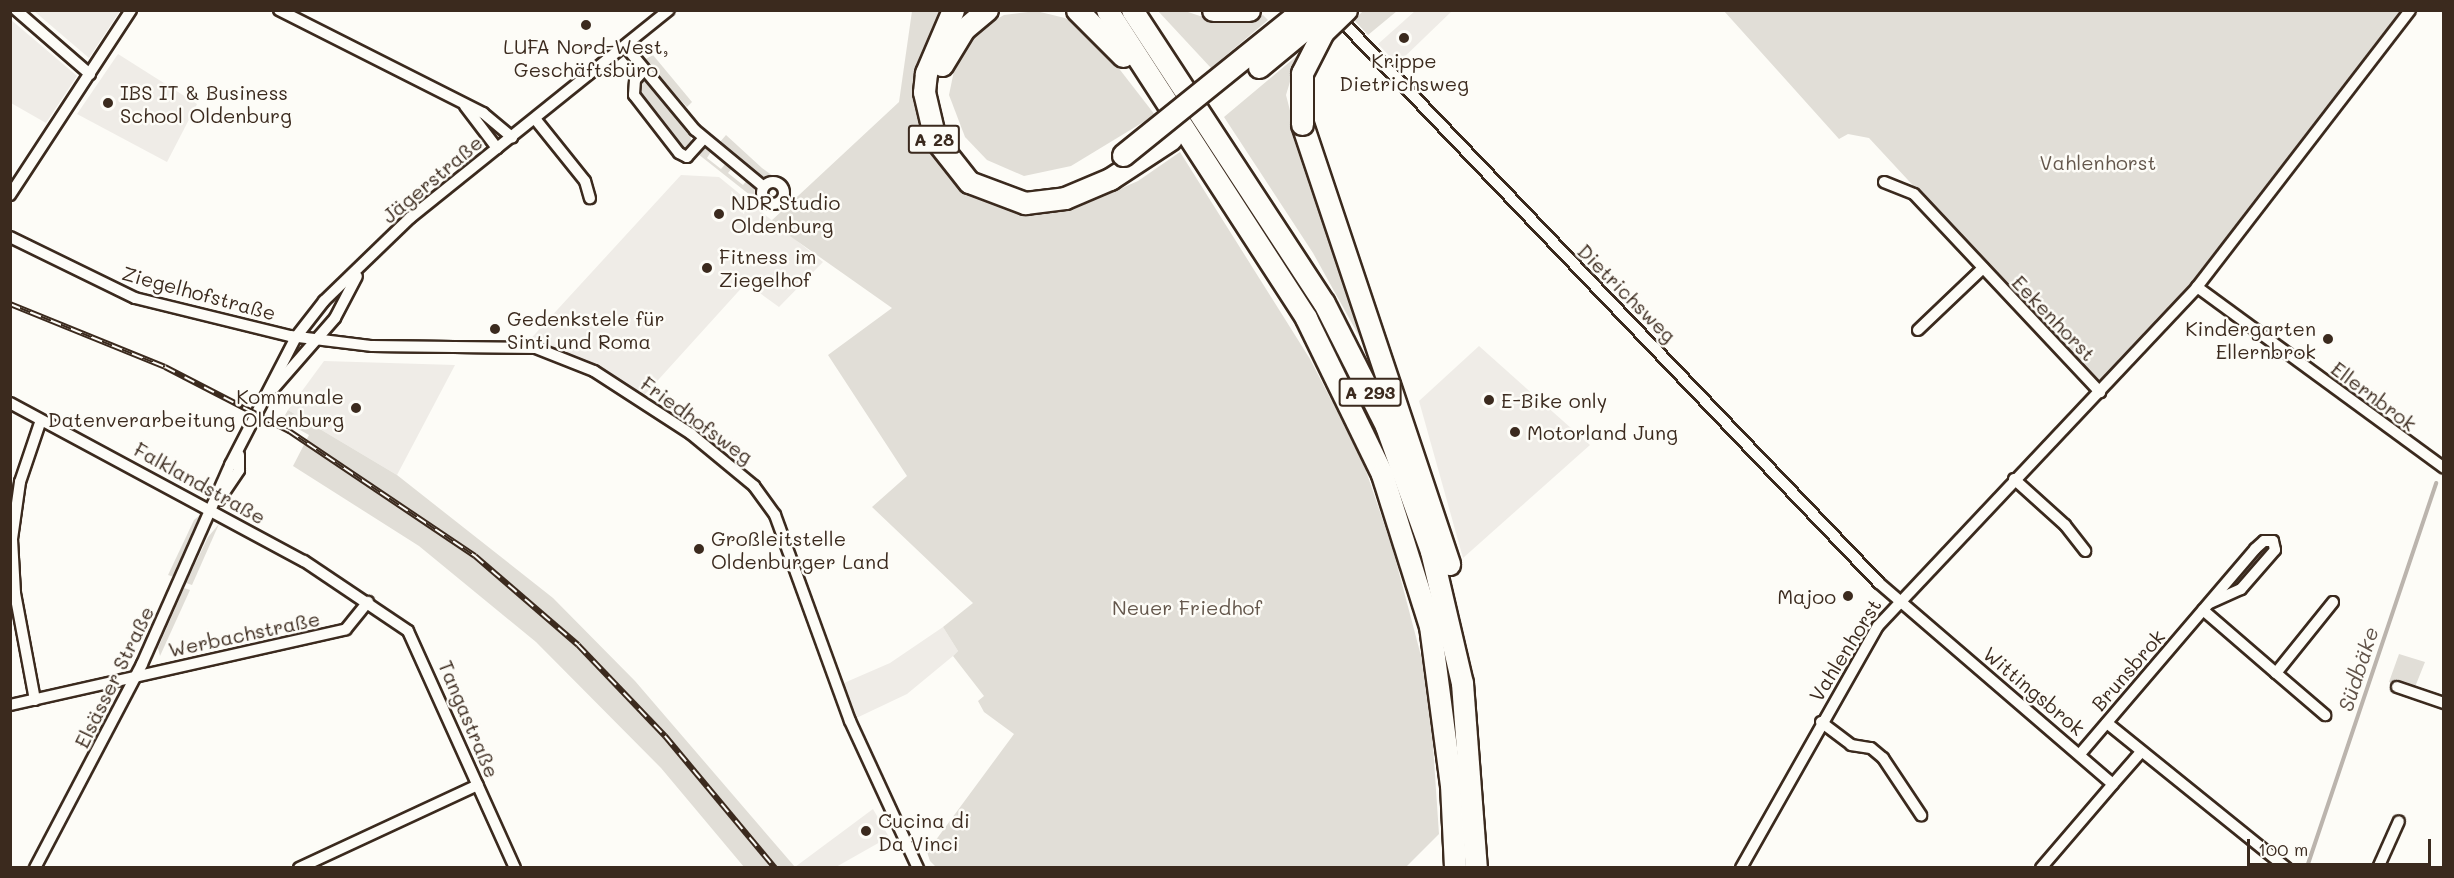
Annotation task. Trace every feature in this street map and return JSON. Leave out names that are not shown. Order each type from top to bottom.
[{"type":"highway","name":"A 28","points":[[953,10],[926,73],[924,92],[934,139],[969,182],[1006,199],[1045,202],[1088,190],[1330,10]]},
{"type":"highway","points":[[987,10],[952,44],[939,80],[940,115],[962,156],[1001,184],[1036,190],[1083,177],[1127,161],[1304,10]]},
{"type":"highway","name":"A 293","points":[[1077,10],[1100,29],[1146,88],[1170,105]]},
{"type":"highway","name":"A 293","points":[[1107,10],[1306,318],[1382,474],[1430,626],[1450,773],[1455,867]]},
{"type":"highway","name":"A 293","points":[[1132,10],[1277,227],[1358,365],[1431,551],[1462,683],[1476,867]]},
{"type":"highway","points":[[1213,10],[1249,10]]},
{"type":"highway","points":[[1346,10],[1323,32],[1302,73],[1302,124],[1440,530],[1463,633],[1462,683]]},
{"type":"street","points":[[16,10],[90,74]]},
{"type":"street","points":[[10,195],[131,10]]},
{"type":"street","points":[[279,10],[465,106],[493,118],[512,137]]},
{"type":"street","name":"Jägerstraße","points":[[296,337],[324,302],[358,274],[410,218],[497,148],[536,120],[669,10]]},
{"type":"street","name":"Dietrichsweg","points":[[1330,10],[1899,600]]},
{"type":"street","name":"Vahlenhorst","points":[[1741,867],[1861,652],[1899,600],[2100,392],[2197,287],[2410,10]]},
{"type":"street","points":[[626,46],[704,138],[764,187]]},
{"type":"street","points":[[644,70],[635,80],[634,95],[679,153],[689,156],[704,138]]},
{"type":"street","points":[[465,106],[497,148]]},
{"type":"street","points":[[536,120],[585,180],[590,198]]},
{"type":"street","name":"Eekenhorst","points":[[1884,182],[1914,194],[2100,392]]},
{"type":"street","name":"Ziegelhofstraße","points":[[10,237],[135,298],[317,340]]},
{"type":"street","points":[[1918,330],[1983,268]]},
{"type":"street","name":"Jägerstraße","points":[[317,340],[358,274]]},
{"type":"street","name":"Ellernbrok","points":[[2197,287],[2444,468]]},
{"type":"street","name":"Elsässer Straße","points":[[35,867],[134,677],[219,500],[239,470],[239,455],[274,388],[296,337]]},
{"type":"street","name":"Elsässer Straße","points":[[274,388],[317,340]]},
{"type":"street","name":"Friedhofsweg","points":[[317,340],[536,348],[622,387],[739,472],[781,528],[850,721],[918,867]]},
{"type":"street","name":"Falklandstraße","points":[[10,404],[214,511],[368,602]]},
{"type":"street","points":[[35,699],[15,593],[12,539],[20,482],[41,420]]},
{"type":"street","points":[[2014,479],[2065,525],[2085,551]]},
{"type":"street","name":"Brunsbrok","points":[[2080,754],[2264,541],[2273,541],[2275,550],[2241,589],[2207,607]]},
{"type":"street","name":"Wittingsbrok","points":[[1899,600],[2112,784]]},
{"type":"street","name":"Werbachstraße","points":[[10,705],[346,629],[368,602]]},
{"type":"street","name":"Tangastraße","points":[[368,602],[414,638],[515,867]]},
{"type":"street","points":[[2276,673],[2333,602]]},
{"type":"street","points":[[2207,607],[2276,673],[2325,715]]},
{"type":"street","points":[[2397,687],[2444,703]]},
{"type":"street","points":[[1821,722],[1851,745],[1871,748],[1883,758],[1921,815]]},
{"type":"street","name":"Wittingsbrok","points":[[2106,723],[2287,867]]},
{"type":"street","points":[[2041,867],[2141,752]]},
{"type":"street","points":[[299,867],[478,785]]},
{"type":"street","points":[[2378,867],[2399,821]]},
{"type":"shaded area","points":[[34,11],[120,11],[89,58]]},
{"type":"shaded area","name":"Krippe Dietrichsweg","points":[[1415,11],[1452,11],[1397,64],[1378,44]]},
{"type":"shaded area","points":[[10,19],[77,76],[46,123],[11,103]]},
{"type":"shaded area","points":[[118,54],[197,104],[167,162],[77,114]]},
{"type":"shaded area","points":[[681,175],[719,177],[823,262],[779,307],[746,283],[640,400],[594,371],[524,346]]},
{"type":"shaded area","points":[[1479,346],[1590,445],[1463,558],[1419,401]]},
{"type":"shaded area","points":[[324,361],[455,365],[397,475],[288,410]]},
{"type":"shaded area","points":[[943,627],[958,651],[907,694],[850,721],[837,686],[890,663]]},
{"type":"shaded area","points":[[873,809],[889,837],[836,867],[795,867]]},
{"type":"green space","name":"Neuer Friedhof","points":[[912,11],[940,11],[917,65],[915,107],[928,150],[957,186],[1015,213],[1074,209],[1138,181],[1180,152],[1310,359],[1363,462],[1393,550],[1429,686],[1439,834],[1406,867],[936,867],[930,861],[927,852],[1014,734],[984,712],[978,701],[984,696],[953,656],[958,651],[943,627],[973,603],[872,507],[907,476],[828,355],[892,308],[770,222],[899,102]]},
{"type":"green space","points":[[1036,11],[1065,18],[1093,35],[1155,115],[1071,166],[1024,176],[987,160],[965,137],[949,95],[956,61],[976,31],[1004,15]]},
{"type":"green space","points":[[1158,11],[1185,11],[1221,23],[1263,15],[1268,20],[1211,68]]},
{"type":"green space","points":[[1363,11],[1397,11],[1368,35],[1354,20]]},
{"type":"green space","name":"Vahlenhorst","points":[[1724,11],[2400,11],[2193,288],[2099,386],[1869,138],[1848,134],[1839,139]]},
{"type":"green space","points":[[653,55],[692,102],[687,107],[644,60]]},
{"type":"green space","points":[[1298,55],[1286,95],[1309,185],[1379,372],[1313,253],[1224,117]]},
{"type":"green space","points":[[644,77],[687,127],[693,145],[684,153],[636,87]]},
{"type":"green space","points":[[726,135],[773,176],[758,177],[720,142]]},
{"type":"green space","points":[[706,145],[712,150],[707,158],[721,169],[727,162],[733,167],[728,173],[743,185],[748,179],[754,185],[755,199],[698,154]]},
{"type":"green space","points":[[288,410],[397,475],[553,598],[635,681],[795,867],[744,867],[661,768],[536,642],[419,546],[293,466],[309,435],[282,420]]},
{"type":"green space","points":[[200,515],[174,577],[168,575],[194,520]]},
{"type":"green space","points":[[219,524],[192,585],[186,583],[208,537]]},
{"type":"green space","points":[[184,588],[190,590],[160,656],[158,648]]},
{"type":"green space","points":[[2399,654],[2425,662],[2415,687],[2389,682]]},
{"type":"waterway","name":"Südbäke","points":[[2308,864],[2436,483]]},
{"type":"railway","points":[[10,304],[165,367],[289,431],[475,556],[578,645],[665,736],[775,868]]},
{"type":"place","name":"LUFA Nord-West, Geschäftsbüro","points":[[586,25]]},
{"type":"place","name":"Krippe Dietrichsweg","points":[[1404,38]]},
{"type":"place","name":"IBS IT & Business School Oldenburg","points":[[108,103]]},
{"type":"place","name":"NDR Studio Oldenburg","points":[[719,214]]},
{"type":"place","name":"Fitness im Ziegelhof","points":[[707,268]]},
{"type":"place","name":"Gedenkstele für Sinti und Roma","points":[[495,329]]},
{"type":"place","name":"Kindergarten Ellernbrok","points":[[2328,339]]},
{"type":"place","name":"E-Bike only","points":[[1489,400]]},
{"type":"place","name":"Kommunale Datenverarbeitung Oldenburg","points":[[356,408]]},
{"type":"place","name":"Motorland Jung","points":[[1515,432]]},
{"type":"place","name":"Großleitstelle Oldenburger Land","points":[[699,549]]},
{"type":"place","name":"Majoo","points":[[1848,596]]},
{"type":"place","name":"Cucina di Da Vinci","points":[[866,831]]}]
